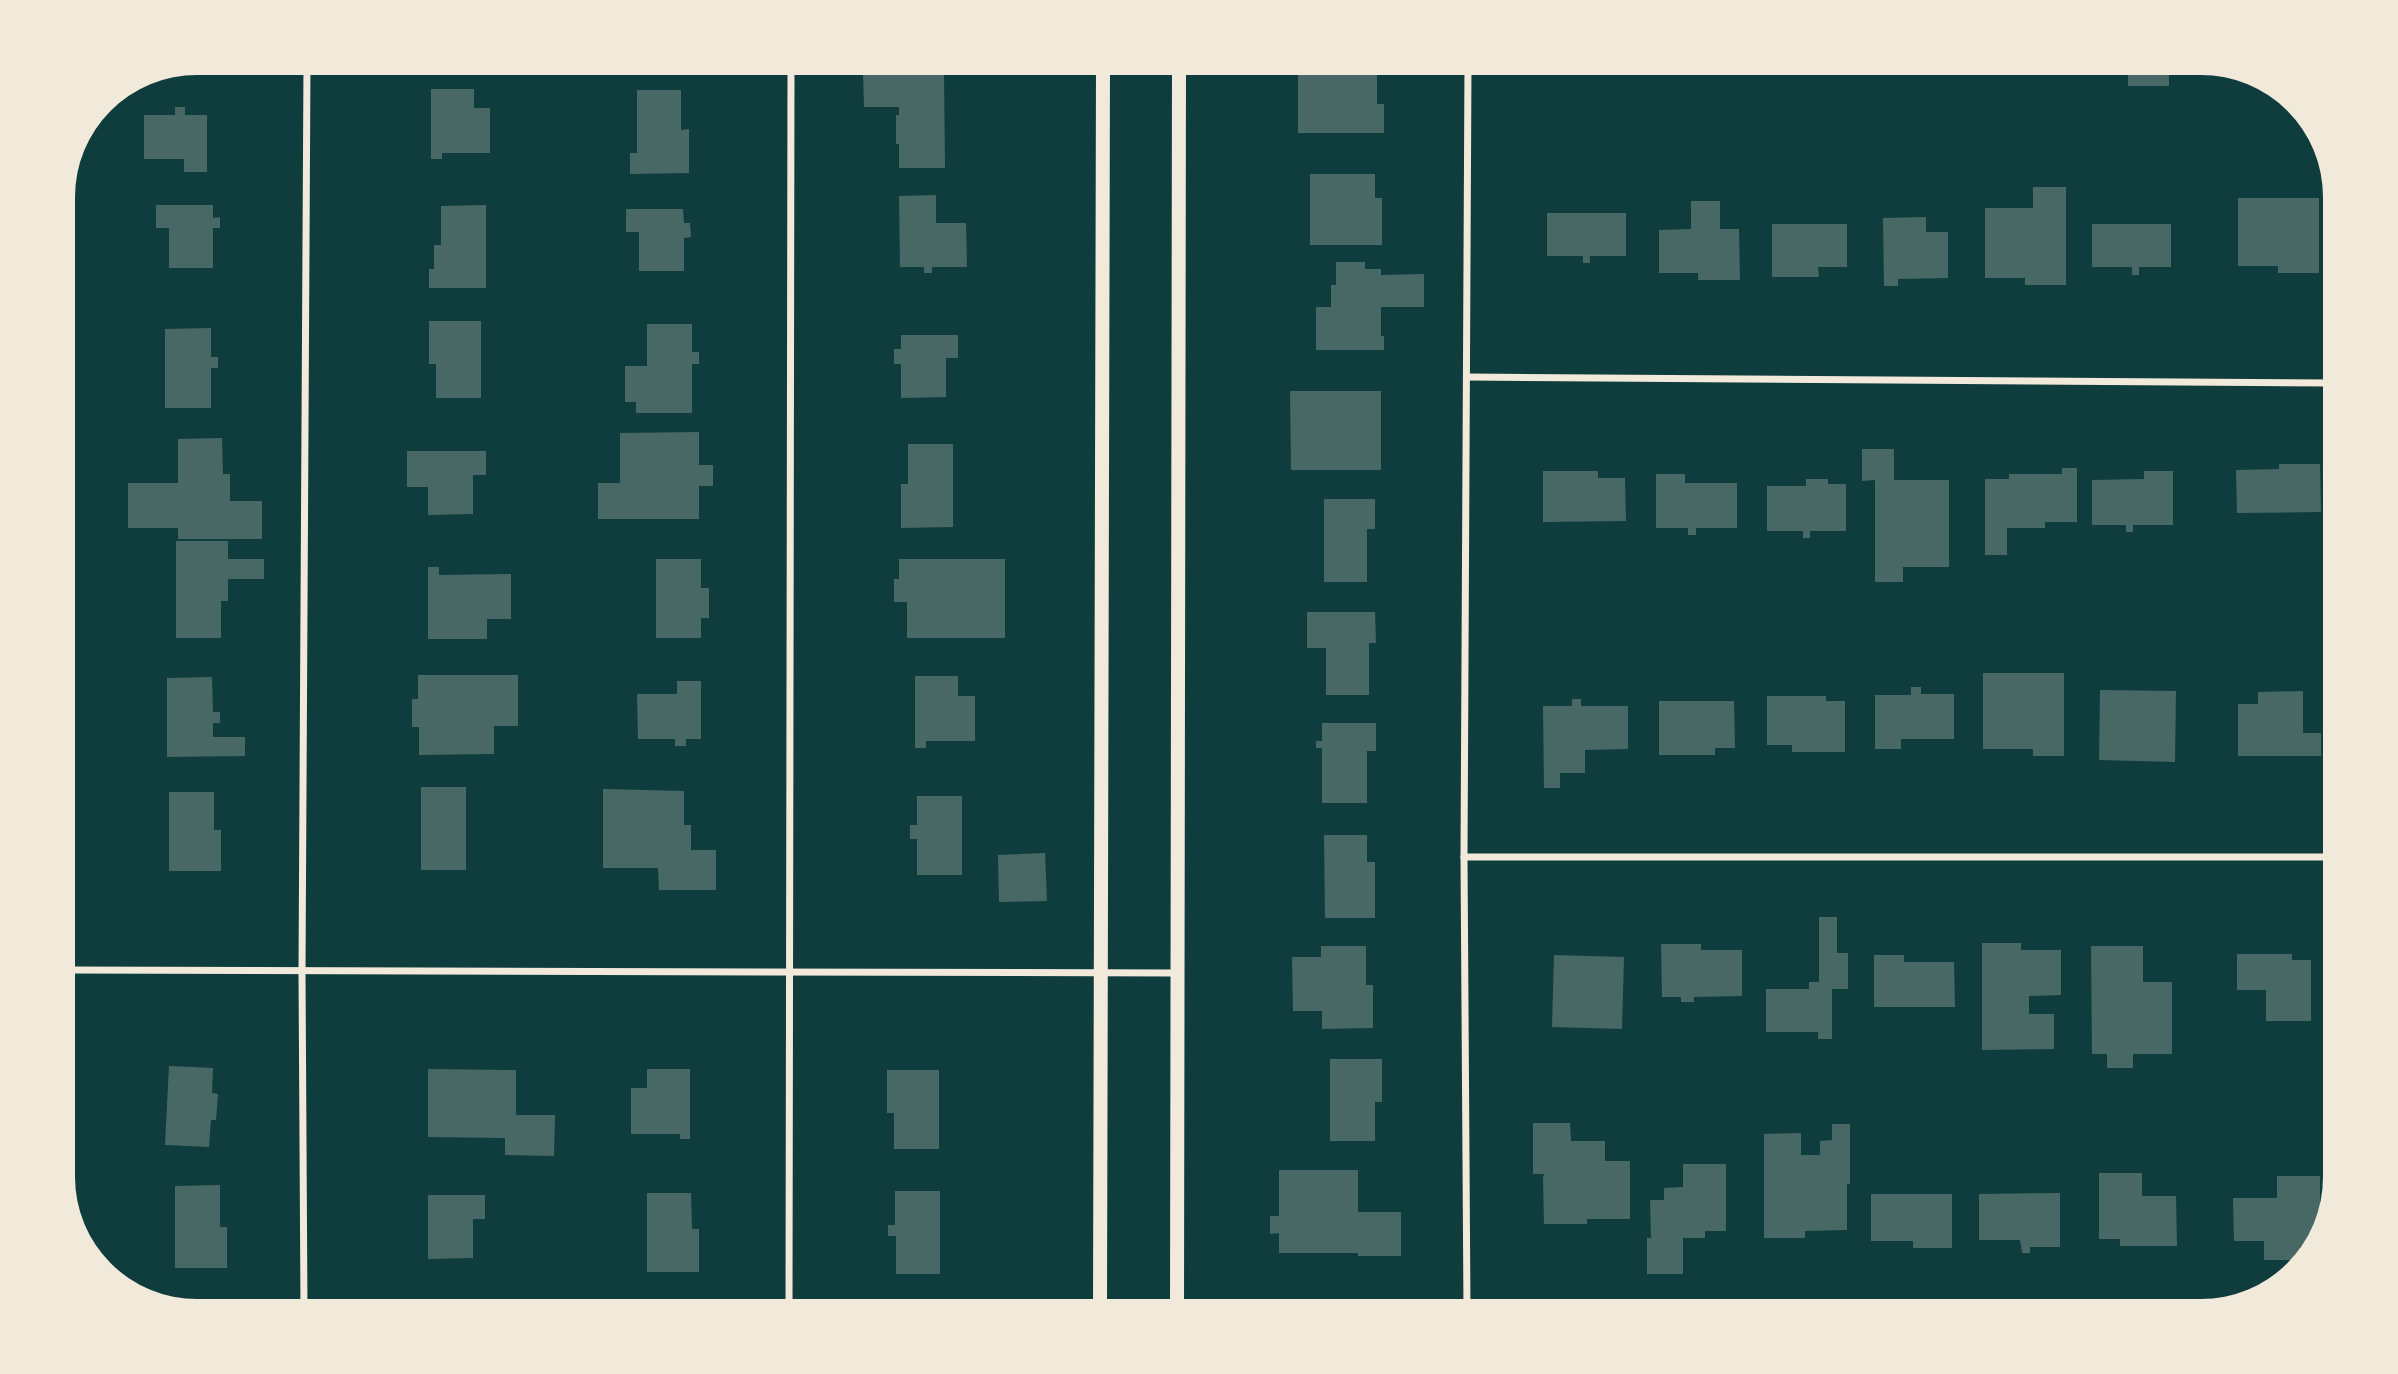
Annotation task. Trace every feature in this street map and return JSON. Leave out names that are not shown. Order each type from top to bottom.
[{"type":"main road","points":[[1100,1299],[1103,75]]},
{"type":"main road","points":[[1177,1299],[1179,75]]},
{"type":"street","points":[[304,1299],[302,971],[307,75]]},
{"type":"street","points":[[789,1299],[791,75]]},
{"type":"street","points":[[1467,1299],[1464,857],[1468,75]]},
{"type":"street","points":[[1467,377],[2322,383]]},
{"type":"street","points":[[1464,857],[2323,857]]},
{"type":"street","points":[[76,970],[1176,973]]},
{"type":"building","points":[[863,75],[944,75],[945,168],[899,168],[896,115],[899,115],[899,107],[864,107]]},
{"type":"building","points":[[1298,75],[1377,75],[1377,104],[1384,104],[1384,133],[1298,133]]},
{"type":"building","points":[[2128,75],[2169,75],[2169,86],[2128,86]]},
{"type":"building","points":[[431,89],[474,89],[474,108],[490,108],[490,153],[442,153],[442,159],[431,159]]},
{"type":"building","points":[[637,90],[681,90],[681,130],[689,129],[689,173],[630,174],[630,153],[637,153]]},
{"type":"building","points":[[175,107],[185,107],[185,115],[207,115],[207,172],[184,172],[184,159],[144,159],[144,115],[175,115]]},
{"type":"building","points":[[1310,174],[1375,174],[1375,198],[1382,198],[1382,245],[1310,245]]},
{"type":"building","points":[[2033,187],[2066,187],[2066,285],[2025,285],[2025,278],[1985,278],[1985,208],[2033,208]]},
{"type":"building","points":[[936,195],[936,223],[966,223],[967,267],[932,267],[932,273],[924,273],[924,267],[900,267],[899,196]]},
{"type":"building","points":[[2238,198],[2319,198],[2319,273],[2278,273],[2278,266],[2238,266]]},
{"type":"building","points":[[1691,201],[1720,201],[1720,229],[1739,229],[1740,280],[1698,280],[1698,273],[1659,273],[1659,230],[1691,229]]},
{"type":"building","points":[[156,205],[213,205],[213,218],[220,217],[220,228],[213,228],[213,268],[169,268],[169,228],[156,228]]},
{"type":"building","points":[[486,205],[486,288],[429,288],[429,269],[434,269],[434,245],[441,245],[441,206]]},
{"type":"building","points":[[626,209],[683,209],[684,223],[690,223],[691,237],[684,238],[684,271],[639,271],[639,232],[626,232]]},
{"type":"building","points":[[1547,213],[1626,213],[1626,256],[1590,256],[1590,263],[1583,263],[1583,256],[1547,256]]},
{"type":"building","points":[[1926,217],[1926,232],[1948,232],[1948,278],[1898,279],[1898,286],[1884,286],[1883,218]]},
{"type":"building","points":[[1772,224],[1847,224],[1847,267],[1818,267],[1819,277],[1772,277]]},
{"type":"building","points":[[2092,224],[2171,224],[2171,267],[2139,267],[2139,275],[2132,275],[2132,267],[2092,267]]},
{"type":"building","points":[[1336,262],[1365,262],[1365,269],[1381,269],[1381,275],[1424,274],[1424,307],[1381,307],[1384,350],[1316,350],[1316,307],[1331,307],[1331,285],[1336,285]]},
{"type":"building","points":[[429,321],[481,321],[481,398],[436,398],[436,364],[429,364]]},
{"type":"building","points":[[647,324],[692,324],[692,352],[699,352],[699,364],[692,364],[692,413],[636,413],[636,402],[625,402],[625,366],[647,366]]},
{"type":"building","points":[[211,328],[211,357],[218,357],[218,368],[211,368],[211,408],[165,408],[165,329]]},
{"type":"building","points":[[901,335],[958,335],[958,358],[946,358],[946,397],[901,398],[901,364],[894,364],[894,349],[901,349]]},
{"type":"building","points":[[1290,391],[1381,391],[1381,470],[1291,470]]},
{"type":"building","points":[[699,432],[699,465],[713,465],[713,486],[699,486],[699,519],[598,519],[598,483],[620,483],[620,433]]},
{"type":"building","points":[[222,438],[223,474],[230,474],[230,501],[262,501],[262,539],[178,539],[178,528],[128,528],[128,483],[178,483],[178,439]]},
{"type":"building","points":[[908,444],[953,444],[953,527],[901,528],[901,484],[908,484]]},
{"type":"building","points":[[1862,449],[1894,449],[1894,480],[1949,480],[1949,567],[1903,567],[1903,582],[1875,582],[1875,480],[1862,481]]},
{"type":"building","points":[[407,451],[486,451],[486,475],[473,475],[473,514],[428,515],[428,487],[407,487]]},
{"type":"building","points":[[2279,464],[2320,464],[2321,512],[2237,513],[2236,470],[2279,469]]},
{"type":"building","points":[[2062,468],[2077,468],[2077,522],[2045,522],[2045,528],[2007,528],[2007,555],[1985,555],[1985,479],[2009,479],[2009,474],[2062,474]]},
{"type":"building","points":[[1543,471],[1598,471],[1598,478],[1625,478],[1626,521],[1543,522]]},
{"type":"building","points":[[2144,471],[2173,471],[2173,525],[2133,525],[2133,532],[2126,532],[2126,525],[2092,525],[2092,480],[2144,479]]},
{"type":"building","points":[[1656,474],[1685,474],[1685,483],[1737,483],[1737,528],[1696,528],[1696,535],[1688,535],[1688,528],[1656,528]]},
{"type":"building","points":[[1806,479],[1828,479],[1828,484],[1846,484],[1846,531],[1810,531],[1810,538],[1803,538],[1803,531],[1767,531],[1767,486],[1806,486]]},
{"type":"building","points":[[1324,499],[1375,499],[1375,529],[1367,529],[1367,582],[1324,582]]},
{"type":"building","points":[[176,541],[228,541],[228,559],[264,559],[264,579],[228,579],[228,601],[221,601],[221,638],[176,638]]},
{"type":"building","points":[[656,559],[701,559],[701,588],[709,588],[709,618],[701,618],[701,638],[656,638]]},
{"type":"building","points":[[899,559],[1005,559],[1005,638],[907,638],[907,602],[894,602],[894,579],[899,579]]},
{"type":"building","points":[[428,567],[439,567],[439,575],[511,574],[511,619],[487,619],[487,639],[428,639]]},
{"type":"building","points":[[1307,612],[1375,612],[1376,643],[1369,643],[1369,695],[1326,695],[1326,648],[1307,648]]},
{"type":"building","points":[[1983,673],[2064,673],[2064,756],[2033,756],[2033,749],[1983,749]]},
{"type":"building","points":[[418,675],[518,675],[518,726],[494,726],[494,754],[419,755],[419,727],[412,727],[412,699],[418,699]]},
{"type":"building","points":[[915,676],[958,676],[958,696],[975,696],[975,741],[926,741],[926,748],[915,748]]},
{"type":"building","points":[[212,677],[213,712],[220,712],[220,723],[213,723],[213,737],[245,737],[245,756],[167,757],[167,678]]},
{"type":"building","points":[[677,681],[701,681],[701,739],[686,739],[686,746],[675,746],[675,739],[638,739],[637,694],[677,694]]},
{"type":"building","points":[[1911,687],[1921,687],[1921,694],[1954,694],[1954,739],[1901,739],[1901,749],[1875,749],[1875,695],[1911,695]]},
{"type":"building","points":[[2100,690],[2176,691],[2175,762],[2099,760]]},
{"type":"building","points":[[2303,691],[2303,733],[2321,733],[2321,756],[2238,756],[2238,704],[2258,704],[2258,692]]},
{"type":"building","points":[[1767,696],[1826,696],[1826,701],[1845,701],[1845,752],[1792,752],[1792,745],[1767,745]]},
{"type":"building","points":[[1572,699],[1581,699],[1581,706],[1628,706],[1628,749],[1585,750],[1585,773],[1560,773],[1560,788],[1544,788],[1543,706],[1572,706]]},
{"type":"building","points":[[1659,701],[1734,701],[1735,748],[1715,748],[1715,755],[1659,755]]},
{"type":"building","points":[[1322,723],[1376,723],[1376,751],[1367,751],[1367,803],[1322,803],[1322,748],[1316,748],[1316,741],[1322,741]]},
{"type":"building","points":[[421,787],[466,787],[466,870],[421,870]]},
{"type":"building","points":[[603,789],[684,791],[684,825],[691,825],[691,850],[716,850],[716,890],[659,890],[658,868],[603,868]]},
{"type":"building","points":[[169,792],[214,792],[214,830],[221,830],[221,871],[169,871]]},
{"type":"building","points":[[917,796],[962,796],[962,875],[917,875],[917,839],[910,839],[910,825],[917,825]]},
{"type":"building","points":[[1324,835],[1367,835],[1367,862],[1375,862],[1375,918],[1325,918]]},
{"type":"building","points":[[1045,853],[1047,901],[999,902],[998,855]]},
{"type":"building","points":[[1819,917],[1837,917],[1837,953],[1848,953],[1848,989],[1832,989],[1832,1039],[1818,1039],[1818,1032],[1766,1032],[1766,989],[1809,989],[1809,982],[1819,982]]},
{"type":"building","points":[[1982,943],[2021,943],[2021,950],[2061,950],[2061,995],[2029,996],[2029,1014],[2054,1014],[2054,1049],[1982,1050]]},
{"type":"building","points":[[1661,944],[1701,944],[1701,950],[1742,950],[1742,996],[1694,997],[1694,1002],[1681,1002],[1681,997],[1662,997]]},
{"type":"building","points":[[1321,946],[1366,946],[1366,985],[1373,985],[1373,1028],[1322,1029],[1322,1011],[1293,1011],[1292,957],[1321,957]]},
{"type":"building","points":[[2091,946],[2143,946],[2143,982],[2172,982],[2172,1054],[2133,1054],[2133,1068],[2107,1068],[2107,1054],[2092,1054]]},
{"type":"building","points":[[2237,954],[2292,954],[2292,960],[2311,960],[2311,1021],[2266,1021],[2266,990],[2237,990]]},
{"type":"building","points":[[1554,955],[1624,957],[1622,1029],[1552,1027]]},
{"type":"building","points":[[1874,955],[1904,955],[1904,962],[1954,962],[1955,1007],[1874,1007]]},
{"type":"building","points":[[1330,1059],[1382,1059],[1382,1102],[1375,1102],[1375,1141],[1330,1141]]},
{"type":"building","points":[[169,1066],[213,1068],[212,1093],[218,1094],[216,1120],[211,1120],[209,1147],[165,1145]]},
{"type":"building","points":[[428,1069],[516,1070],[516,1115],[555,1115],[554,1156],[505,1155],[505,1138],[428,1137]]},
{"type":"building","points":[[647,1069],[690,1069],[690,1139],[680,1139],[680,1134],[631,1134],[631,1088],[647,1088]]},
{"type":"building","points":[[887,1070],[939,1070],[939,1149],[894,1149],[894,1113],[887,1113]]},
{"type":"building","points":[[1533,1123],[1570,1123],[1571,1141],[1605,1141],[1605,1161],[1630,1161],[1630,1219],[1587,1219],[1587,1224],[1544,1224],[1545,1174],[1533,1174]]},
{"type":"building","points":[[1832,1124],[1850,1124],[1847,1230],[1805,1231],[1805,1238],[1764,1238],[1764,1134],[1801,1133],[1801,1155],[1820,1155],[1820,1141],[1832,1140]]},
{"type":"building","points":[[1683,1164],[1726,1164],[1726,1231],[1705,1231],[1705,1238],[1683,1238],[1683,1274],[1647,1274],[1647,1238],[1651,1238],[1650,1200],[1664,1200],[1664,1188],[1683,1187]]},
{"type":"building","points":[[1279,1170],[1358,1170],[1358,1212],[1401,1212],[1401,1256],[1279,1253],[1279,1233],[1270,1234],[1270,1216],[1279,1216]]},
{"type":"building","points":[[2099,1173],[2142,1173],[2142,1196],[2176,1196],[2177,1246],[2120,1246],[2120,1239],[2099,1239]]},
{"type":"building","points":[[2277,1176],[2320,1176],[2319,1208],[2306,1238],[2290,1260],[2264,1260],[2264,1241],[2234,1241],[2233,1198],[2277,1198]]},
{"type":"building","points":[[220,1185],[220,1227],[227,1227],[227,1268],[175,1268],[175,1186]]},
{"type":"building","points":[[895,1191],[940,1191],[940,1274],[896,1274],[896,1236],[888,1236],[888,1225],[895,1225]]},
{"type":"building","points":[[647,1193],[691,1193],[692,1229],[699,1229],[699,1272],[647,1272]]},
{"type":"building","points":[[2060,1193],[2060,1247],[2030,1247],[2030,1253],[2022,1253],[2020,1240],[1979,1240],[1979,1194]]},
{"type":"building","points":[[1871,1194],[1952,1194],[1952,1248],[1913,1248],[1913,1241],[1871,1241]]},
{"type":"building","points":[[428,1195],[485,1195],[485,1219],[473,1219],[473,1258],[428,1259]]}]
